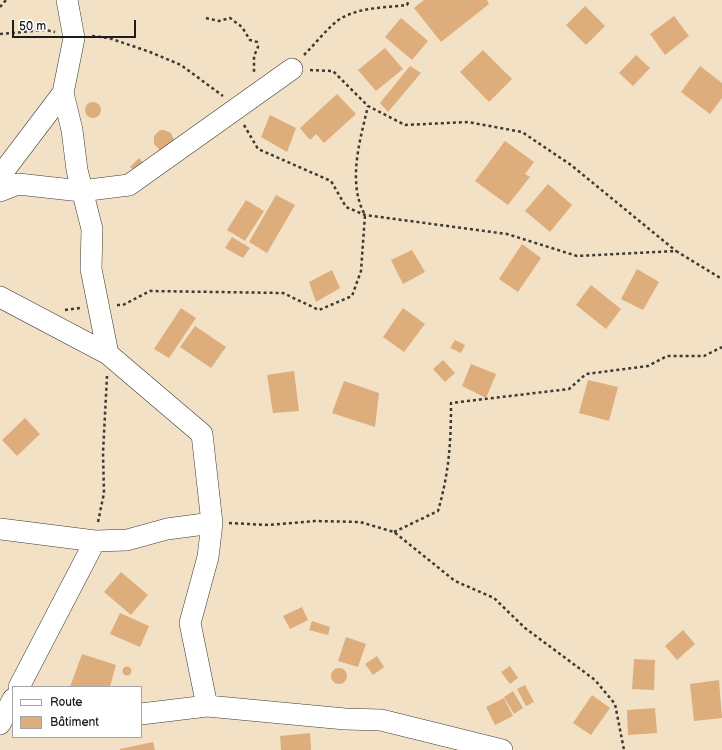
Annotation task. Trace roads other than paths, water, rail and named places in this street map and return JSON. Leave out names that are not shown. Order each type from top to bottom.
[{"type":"street","points":[[66,0],[73,34],[63,93],[72,130],[81,191],[92,229],[90,269],[108,354]]},
{"type":"street","points":[[0,191],[18,184],[81,191],[129,185],[292,68]]},
{"type":"street","points":[[0,176],[63,93]]},
{"type":"street","points":[[0,297],[108,354],[202,434],[212,523],[208,557],[190,623],[207,706]]},
{"type":"street","points":[[0,529],[95,541],[128,540],[167,529],[212,523]]},
{"type":"street","points":[[20,686],[95,541]]},
{"type":"street","points":[[12,701],[0,724],[12,724]]},
{"type":"street","points":[[142,714],[207,706],[381,720],[502,750]]}]
